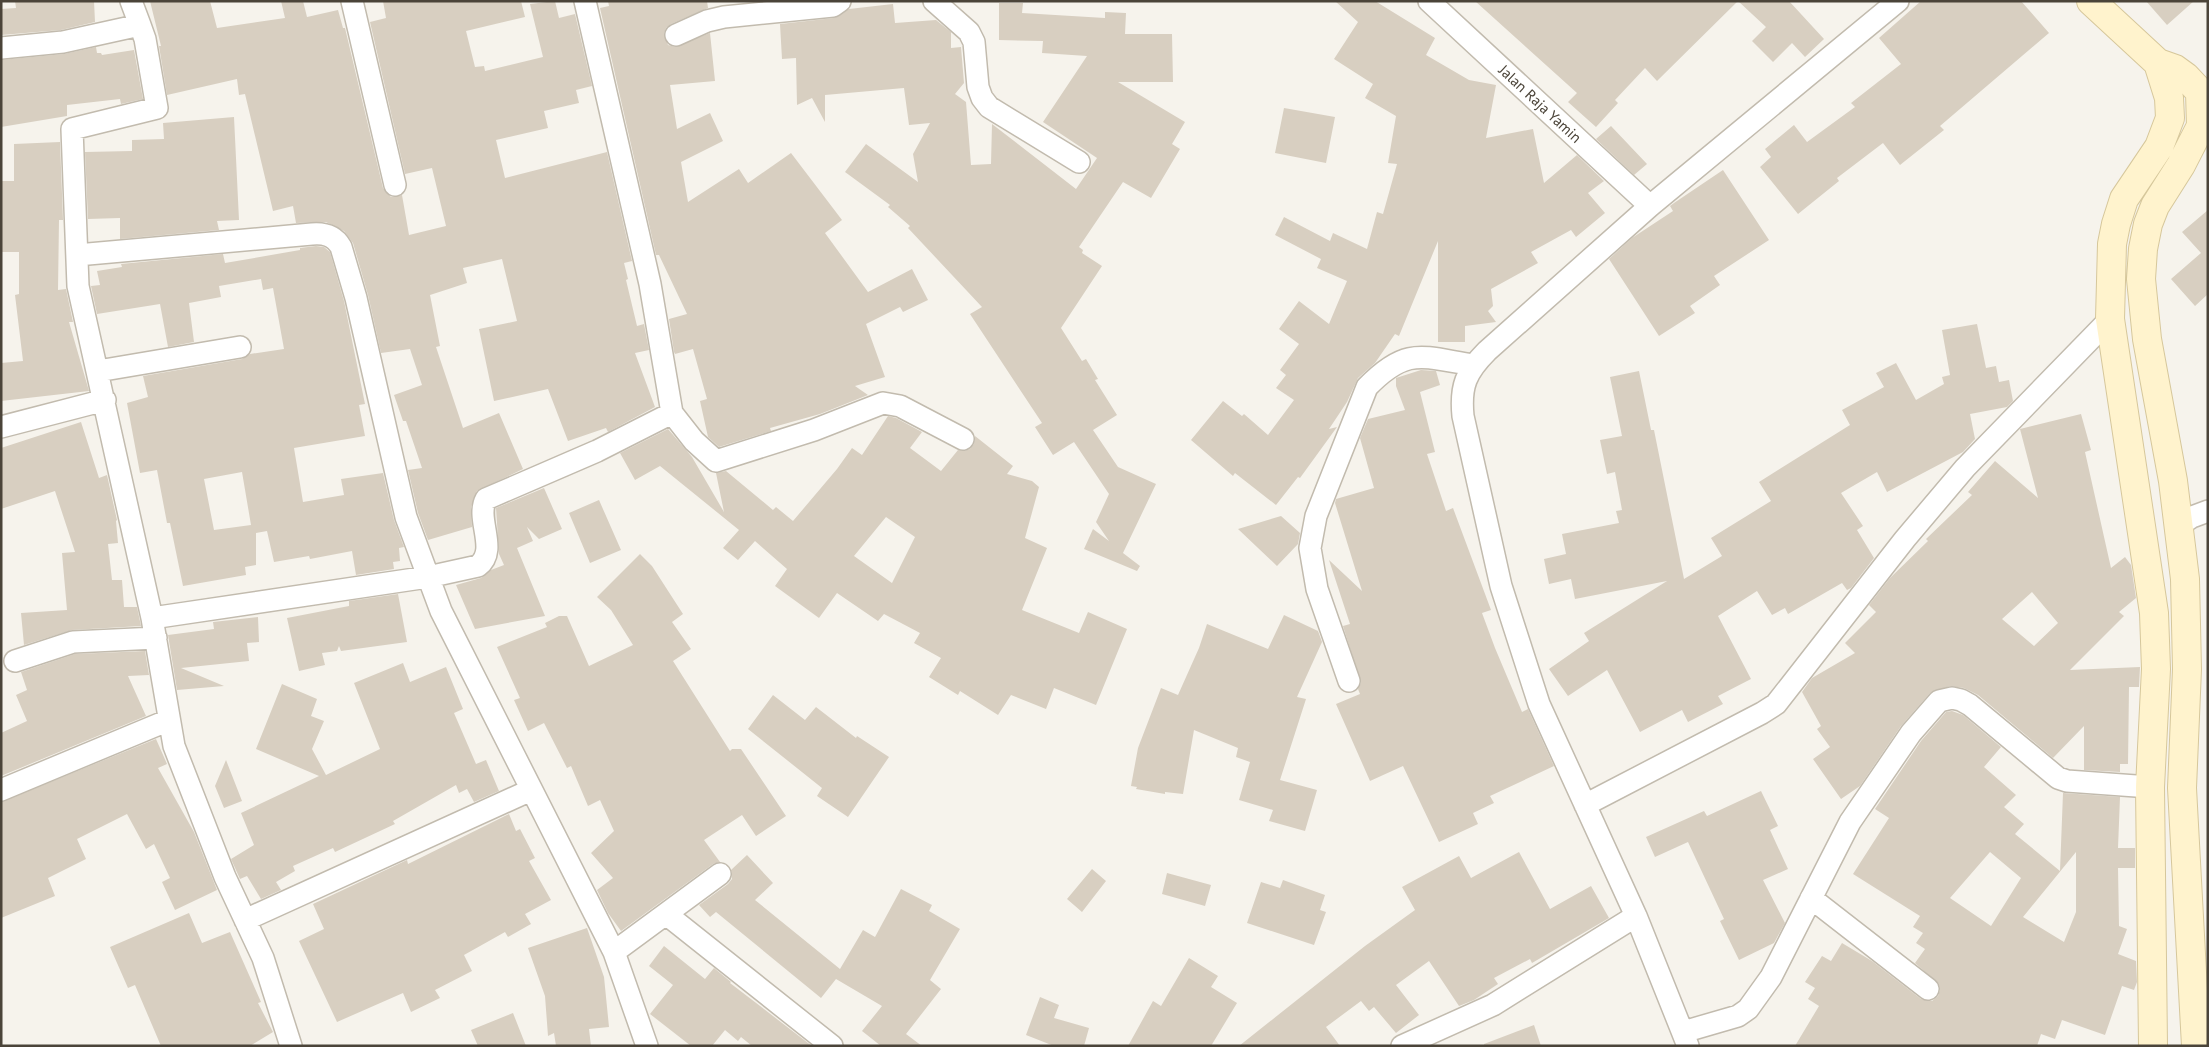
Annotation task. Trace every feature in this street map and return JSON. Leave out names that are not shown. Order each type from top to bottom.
[{"type":"street","points":[[132,1],[145,39],[157,108],[72,129],[78,286],[105,400],[154,628],[174,746],[225,876],[263,958],[292,1046]]},
{"type":"street","points":[[352,1],[396,184]]},
{"type":"street","points":[[586,1],[650,284],[672,413],[694,441],[716,461],[814,430],[882,403],[900,406],[963,440]]},
{"type":"street","points":[[676,35],[707,21],[724,17],[833,6],[840,1]]},
{"type":"street","points":[[934,1],[961,24],[974,42],[978,88],[982,98],[989,107],[1079,162]]},
{"type":"street","name":"Jalan Raja Yamin","points":[[1429,1],[1650,206]]},
{"type":"street","points":[[1898,1],[1650,206],[1473,365],[1464,383],[1463,416],[1501,586],[1539,704],[1636,916],[1685,1039],[1738,1016],[1748,1009],[1771,977],[1850,822],[1911,733],[1939,701],[1944,699],[1961,700],[2058,778],[2150,787]]},
{"type":"street","points":[[2090,1],[2158,63],[2175,69],[2204,89]]},
{"type":"street","points":[[1,48],[63,42],[140,25]]},
{"type":"street","points":[[2153,1046],[2150,787],[2156,669],[2154,612],[2110,319],[2112,244],[2116,224],[2124,199],[2159,147],[2170,118],[2168,98],[2158,63]]},
{"type":"street","points":[[2170,118],[2204,89]]},
{"type":"street","points":[[2196,1046],[2182,788],[2187,669],[2185,580],[2173,481],[2147,339],[2141,279],[2143,249],[2148,224],[2155,206],[2204,130],[2204,89]]},
{"type":"street","points":[[77,255],[321,233],[336,240],[341,247],[356,298],[406,517],[441,612],[614,952],[648,1046]]},
{"type":"street","points":[[1585,805],[1776,704],[1905,538],[1965,468],[2110,319]]},
{"type":"street","points":[[98,371],[240,347]]},
{"type":"street","points":[[1349,681],[1317,589],[1310,548],[1312,529],[1316,516],[1367,387],[1394,364],[1409,357],[1424,357],[1473,365]]},
{"type":"street","points":[[1,427],[105,400]]},
{"type":"street","points":[[15,661],[73,642],[428,577],[478,566],[483,563],[487,554],[484,503],[491,496],[597,451],[672,413]]},
{"type":"street","points":[[2178,526],[2192,517],[2208,511]]},
{"type":"street","points":[[2156,669],[2187,669]]},
{"type":"street","points":[[1,790],[170,720]]},
{"type":"street","points":[[245,920],[531,790]]},
{"type":"street","points":[[614,952],[720,874]]},
{"type":"street","points":[[1811,898],[1928,989]]},
{"type":"street","points":[[666,914],[832,1046]]},
{"type":"street","points":[[1402,1046],[1493,1005],[1636,916]]},
{"type":"building","points":[[15,1],[94,1],[95,22],[61,30],[1,35],[1,9],[16,8]]},
{"type":"building","points":[[150,1],[210,1],[217,28],[285,18],[281,1],[303,1],[307,17],[338,10],[343,28],[345,28],[383,188],[391,197],[402,195],[409,235],[446,226],[432,168],[405,174],[370,22],[386,18],[383,1],[521,1],[525,17],[466,31],[475,67],[484,66],[485,71],[543,57],[530,4],[555,1],[559,18],[575,14],[592,86],[576,90],[579,103],[544,111],[548,128],[496,140],[505,178],[607,152],[632,261],[624,263],[628,279],[626,280],[637,326],[644,324],[649,350],[635,353],[655,407],[608,432],[606,428],[568,441],[548,389],[494,401],[479,329],[517,321],[502,259],[463,268],[467,283],[430,295],[440,346],[436,347],[463,428],[499,413],[523,469],[477,491],[471,507],[472,527],[428,540],[418,513],[408,470],[422,468],[406,421],[403,421],[394,395],[422,385],[410,349],[381,353],[368,295],[353,243],[344,231],[326,222],[296,223],[293,206],[273,211],[245,94],[239,95],[237,79],[167,95],[159,46],[161,46]]},
{"type":"building","points":[[608,1],[707,1],[708,8],[671,24],[666,28],[664,34],[668,45],[675,47],[710,33],[715,81],[670,85],[677,129],[710,113],[723,141],[681,162],[688,202],[739,169],[748,183],[791,153],[842,220],[825,233],[868,292],[912,269],[928,300],[903,312],[900,307],[866,324],[885,377],[855,386],[868,395],[820,414],[770,428],[771,431],[719,447],[708,437],[700,401],[707,399],[693,349],[675,354],[674,352],[669,319],[687,314],[659,255],[656,255],[600,8],[609,6]]},
{"type":"building","points":[[1335,1],[1375,1],[1435,38],[1426,55],[1469,80],[1496,85],[1486,138],[1533,129],[1544,183],[1577,155],[1604,181],[1588,193],[1605,213],[1576,237],[1571,230],[1531,252],[1538,263],[1491,289],[1493,306],[1488,311],[1496,322],[1465,326],[1465,342],[1438,342],[1438,241],[1399,336],[1395,334],[1375,363],[1358,378],[1347,402],[1329,429],[1337,427],[1300,478],[1298,477],[1276,505],[1235,473],[1233,476],[1191,440],[1223,401],[1242,416],[1244,414],[1268,435],[1294,400],[1276,388],[1286,375],[1280,370],[1299,344],[1279,329],[1299,301],[1329,324],[1347,281],[1317,268],[1321,259],[1275,235],[1284,217],[1330,241],[1333,233],[1367,249],[1377,212],[1383,214],[1397,164],[1388,163],[1396,116],[1365,98],[1373,84],[1334,59],[1358,22]]},
{"type":"building","points":[[1475,1],[1738,1],[1657,81],[1645,68],[1615,100],[1618,103],[1596,127],[1568,102],[1577,93]]},
{"type":"building","points":[[1738,1],[1789,1],[1824,39],[1805,57],[1792,43],[1773,62],[1752,41],[1766,27]]},
{"type":"building","points":[[1921,1],[2021,1],[2049,33],[1940,126],[1944,130],[1900,165],[1883,143],[1837,178],[1839,181],[1798,214],[1760,167],[1771,157],[1765,149],[1794,125],[1807,142],[1855,107],[1851,103],[1901,64],[1879,38]]},
{"type":"building","points":[[2146,1],[2194,1],[2167,25]]},
{"type":"building","points":[[999,3],[1023,3],[1022,13],[1105,18],[1105,12],[1126,13],[1125,34],[1172,34],[1173,82],[1118,82],[1185,122],[1172,144],[1180,149],[1151,198],[1123,182],[1079,247],[1083,250],[1082,253],[1102,266],[1061,328],[1082,361],[1086,359],[1098,379],[1095,380],[1117,415],[1093,430],[1118,467],[1156,484],[1123,553],[1140,566],[1137,571],[1084,549],[1093,529],[1109,541],[1096,522],[1109,494],[1074,442],[1053,455],[1035,427],[1042,423],[970,314],[982,307],[908,228],[910,226],[888,207],[890,205],[845,172],[866,144],[918,182],[913,154],[930,123],[909,125],[904,88],[825,95],[825,122],[812,98],[797,105],[796,58],[782,59],[780,24],[834,18],[849,9],[893,4],[895,23],[936,20],[951,32],[951,48],[961,47],[964,83],[955,94],[966,102],[971,165],[991,164],[992,124],[1076,189],[1097,158],[1043,122],[1087,56],[1042,53],[1043,41],[999,40]]},
{"type":"building","points":[[96,47],[97,53],[102,55],[134,50],[143,99],[121,104],[120,99],[67,105],[67,116],[1,127],[1,60],[64,54]]},
{"type":"building","points":[[1284,108],[1335,117],[1326,163],[1275,153]]},
{"type":"building","points":[[234,117],[239,220],[217,221],[219,230],[120,239],[120,218],[88,219],[85,152],[132,151],[132,140],[164,139],[163,123]]},
{"type":"building","points":[[1611,126],[1647,164],[1634,175],[1596,139]]},
{"type":"building","points":[[60,142],[63,220],[59,220],[58,290],[66,289],[73,322],[69,322],[89,391],[1,401],[1,363],[23,361],[15,295],[19,294],[19,252],[1,252],[1,181],[14,181],[14,144]]},
{"type":"building","points":[[1723,170],[1769,240],[1714,276],[1720,285],[1690,306],[1695,313],[1659,336],[1609,259],[1632,238],[1673,211],[1670,206]]},
{"type":"building","points":[[2208,210],[2208,294],[2195,306],[2171,279],[2201,253],[2182,232]]},
{"type":"building","points":[[324,247],[330,252],[344,301],[365,404],[359,405],[365,436],[294,448],[303,502],[344,495],[341,479],[383,473],[394,520],[404,547],[399,548],[400,561],[393,562],[394,569],[356,575],[352,551],[310,559],[309,556],[274,562],[267,531],[256,533],[256,565],[245,567],[246,575],[183,586],[170,523],[167,523],[157,470],[140,473],[127,403],[148,397],[143,376],[242,359],[250,354],[284,349],[273,288],[263,290],[261,279],[219,286],[221,297],[189,303],[194,342],[168,347],[160,304],[97,314],[91,286],[100,285],[97,271],[122,267],[121,264],[223,254],[225,263],[300,250],[300,248]],"holes":[[[242,472],[251,525],[214,530],[204,479]]]},
{"type":"building","points":[[1977,324],[1986,368],[1996,366],[1999,382],[2009,380],[2013,401],[2007,407],[1970,414],[1975,439],[1963,452],[1887,492],[1877,472],[1841,493],[1863,526],[1857,530],[1874,558],[1851,588],[1847,590],[1842,583],[1788,614],[1785,608],[1772,615],[1757,591],[1718,616],[1751,679],[1718,696],[1723,704],[1688,722],[1682,710],[1640,732],[1607,670],[1568,696],[1549,669],[1589,641],[1584,633],[1667,581],[1575,599],[1571,579],[1549,584],[1544,559],[1566,554],[1562,534],[1619,523],[1616,511],[1622,510],[1615,472],[1607,474],[1600,440],[1622,436],[1610,377],[1639,371],[1651,430],[1654,430],[1684,579],[1722,556],[1711,538],[1771,501],[1759,482],[1850,425],[1842,410],[1884,387],[1876,373],[1896,363],[1916,400],[1944,384],[1942,377],[1950,375],[1942,330]]},
{"type":"building","points":[[1421,370],[1436,371],[1440,385],[1420,392],[1435,452],[1427,454],[1446,511],[1453,508],[1491,610],[1482,613],[1522,712],[1528,709],[1554,766],[1490,796],[1494,803],[1473,813],[1478,824],[1439,842],[1403,766],[1370,781],[1336,704],[1360,694],[1358,689],[1361,683],[1343,626],[1350,624],[1329,560],[1362,591],[1335,503],[1336,499],[1374,488],[1360,438],[1368,419],[1405,410],[1396,386],[1396,378]]},
{"type":"building","points":[[2081,414],[2091,450],[2085,452],[2111,568],[2125,557],[2131,565],[2136,598],[2119,612],[2124,616],[2070,670],[2140,667],[2139,687],[2129,687],[2128,764],[2120,764],[2120,772],[2084,770],[2084,726],[2053,758],[1978,695],[1964,688],[1950,686],[1930,693],[1901,726],[1860,786],[1841,799],[1813,759],[1830,747],[1817,729],[1821,726],[1802,692],[1812,678],[1855,653],[1845,643],[1876,612],[1869,605],[1890,578],[1928,541],[1926,539],[1972,495],[1968,492],[1995,461],[2038,498],[2020,429]],"holes":[[[2032,592],[2058,623],[2034,646],[2002,619]]]},
{"type":"building","points":[[888,416],[896,418],[922,432],[910,448],[941,471],[958,450],[970,449],[974,444],[975,436],[1013,466],[1007,474],[1032,481],[1039,487],[1025,538],[1047,548],[1022,610],[1079,633],[1088,612],[1127,629],[1096,705],[1054,688],[1046,709],[1011,695],[998,715],[960,691],[958,695],[929,677],[941,658],[914,643],[920,633],[884,614],[878,621],[837,593],[819,618],[775,586],[787,569],[755,541],[738,560],[723,548],[739,530],[660,466],[635,480],[620,453],[668,429],[692,457],[724,512],[716,473],[726,471],[773,510],[776,507],[793,521],[837,469],[852,448],[862,455]],"holes":[[[886,517],[915,537],[892,583],[854,556]]]},
{"type":"building","points":[[81,422],[99,478],[107,475],[117,520],[118,543],[108,544],[112,580],[122,580],[124,607],[137,607],[141,626],[72,630],[24,645],[21,613],[67,610],[62,553],[75,552],[55,491],[1,509],[1,448]]},
{"type":"building","points":[[544,488],[562,529],[539,539],[527,527],[533,541],[517,548],[545,616],[475,629],[456,585],[481,578],[491,570],[504,565],[499,554],[496,508]]},
{"type":"building","points":[[599,500],[621,550],[590,563],[569,513]]},
{"type":"building","points":[[1281,516],[1300,533],[1298,544],[1277,566],[1238,529]]},
{"type":"building","points":[[640,554],[652,566],[683,614],[672,622],[691,649],[673,661],[730,751],[732,749],[741,749],[786,816],[756,836],[742,815],[704,840],[720,862],[713,864],[621,931],[608,913],[597,890],[613,878],[591,853],[614,831],[600,800],[588,806],[571,766],[567,768],[544,723],[528,731],[514,700],[520,698],[497,647],[547,627],[545,623],[559,616],[567,616],[589,666],[633,645],[611,610],[597,597]]},
{"type":"building","points":[[398,594],[407,642],[341,651],[339,646],[337,651],[322,653],[325,665],[299,671],[287,618],[349,606],[349,601]]},
{"type":"building","points":[[1284,615],[1318,631],[1322,642],[1297,697],[1306,699],[1280,780],[1317,790],[1305,831],[1269,821],[1273,810],[1239,800],[1250,762],[1236,757],[1238,748],[1194,730],[1183,794],[1165,792],[1165,794],[1136,789],[1137,787],[1131,786],[1138,748],[1161,688],[1178,695],[1199,648],[1207,624],[1268,649]]},
{"type":"building","points":[[258,617],[259,642],[247,643],[249,661],[181,668],[224,686],[177,690],[168,635],[214,629],[213,622]]},
{"type":"building","points":[[145,651],[149,675],[128,676],[146,716],[1,776],[1,733],[27,721],[16,695],[27,690],[21,672],[75,654]]},
{"type":"building","points":[[403,663],[410,682],[446,667],[463,709],[454,713],[476,764],[486,760],[499,791],[474,802],[467,789],[459,793],[456,785],[393,821],[395,824],[335,852],[333,848],[293,866],[295,871],[276,882],[281,890],[261,899],[247,876],[240,879],[231,859],[254,845],[241,813],[319,776],[256,749],[282,684],[317,699],[311,716],[324,721],[312,749],[326,775],[380,749],[354,683]]},
{"type":"building","points":[[773,695],[805,720],[816,707],[856,738],[857,736],[889,757],[848,817],[817,796],[822,788],[748,729]]},
{"type":"building","points":[[1952,711],[1963,715],[2001,747],[1984,767],[2016,795],[2004,807],[2024,824],[2015,834],[2060,871],[2063,793],[2120,797],[2118,848],[2135,848],[2135,868],[2118,868],[2119,926],[2127,929],[2118,954],[2136,961],[2137,982],[2134,990],[2122,986],[2105,1035],[2062,1020],[2055,1039],[2041,1034],[2037,1046],[1795,1046],[1819,1006],[1808,999],[1815,988],[1805,982],[1822,956],[1831,961],[1842,943],[1872,961],[1921,999],[1932,1001],[1938,996],[1939,984],[1915,963],[1925,949],[1916,943],[1923,933],[1913,927],[1920,916],[1853,874],[1889,818],[1875,809],[1921,741],[1946,712]],"holes":[[[1990,852],[2021,878],[1991,926],[1950,898]],[[2076,852],[2076,912],[2064,942],[2023,917]]]},
{"type":"building","points":[[156,739],[167,764],[158,768],[194,832],[217,890],[175,910],[162,882],[170,878],[154,844],[146,849],[127,814],[77,839],[86,859],[48,878],[55,896],[1,918],[1,802]]},
{"type":"building","points":[[226,760],[242,801],[224,808],[215,786]]},
{"type":"building","points":[[1761,791],[1778,826],[1770,830],[1788,869],[1763,880],[1785,923],[1774,943],[1739,960],[1720,921],[1724,919],[1688,842],[1655,857],[1646,837],[1704,811],[1707,816]]},
{"type":"building","points":[[509,814],[516,831],[520,829],[535,858],[529,861],[551,900],[525,914],[531,924],[508,937],[505,932],[464,955],[472,971],[435,990],[440,998],[411,1012],[403,993],[337,1022],[299,941],[324,929],[313,904],[407,860],[408,864]]},
{"type":"building","points":[[1519,852],[1550,909],[1591,886],[1609,918],[1532,963],[1530,959],[1494,978],[1498,984],[1474,1000],[1459,1006],[1429,961],[1396,985],[1419,1015],[1396,1033],[1374,1007],[1369,1011],[1361,1001],[1326,1027],[1340,1046],[1239,1046],[1365,946],[1415,910],[1402,887],[1459,856],[1471,878]]},
{"type":"building","points":[[747,855],[773,883],[755,900],[840,969],[863,930],[875,937],[901,889],[932,905],[929,911],[960,929],[930,980],[941,989],[906,1034],[922,1046],[881,1046],[862,1031],[882,1006],[836,979],[821,998],[716,912],[710,917],[699,905],[728,884],[732,879],[731,870]]},
{"type":"building","points":[[1092,869],[1106,881],[1082,912],[1067,899]]},
{"type":"building","points":[[1167,873],[1211,885],[1205,906],[1162,894]]},
{"type":"building","points":[[1283,880],[1325,895],[1320,910],[1326,912],[1314,945],[1247,923],[1261,882],[1280,888]]},
{"type":"building","points":[[189,913],[202,943],[230,932],[261,1002],[258,1003],[273,1032],[250,1046],[161,1046],[135,985],[128,988],[110,947]]},
{"type":"building","points":[[587,928],[604,977],[609,1027],[589,1029],[591,1046],[556,1046],[554,1033],[548,1036],[545,996],[528,948]]},
{"type":"building","points":[[664,946],[705,979],[714,968],[730,983],[812,1046],[752,1046],[741,1037],[738,1041],[725,1030],[712,1046],[691,1046],[650,1014],[673,985],[649,966]]},
{"type":"building","points":[[1189,958],[1218,976],[1211,987],[1237,1003],[1211,1046],[1128,1046],[1153,1001],[1161,1006]]},
{"type":"building","points":[[1040,997],[1059,1005],[1054,1018],[1089,1028],[1084,1046],[1054,1046],[1026,1035]]},
{"type":"building","points":[[513,1013],[526,1046],[478,1046],[471,1030]]},
{"type":"building","points":[[1534,1025],[1541,1046],[1484,1046],[1484,1044]]}]
